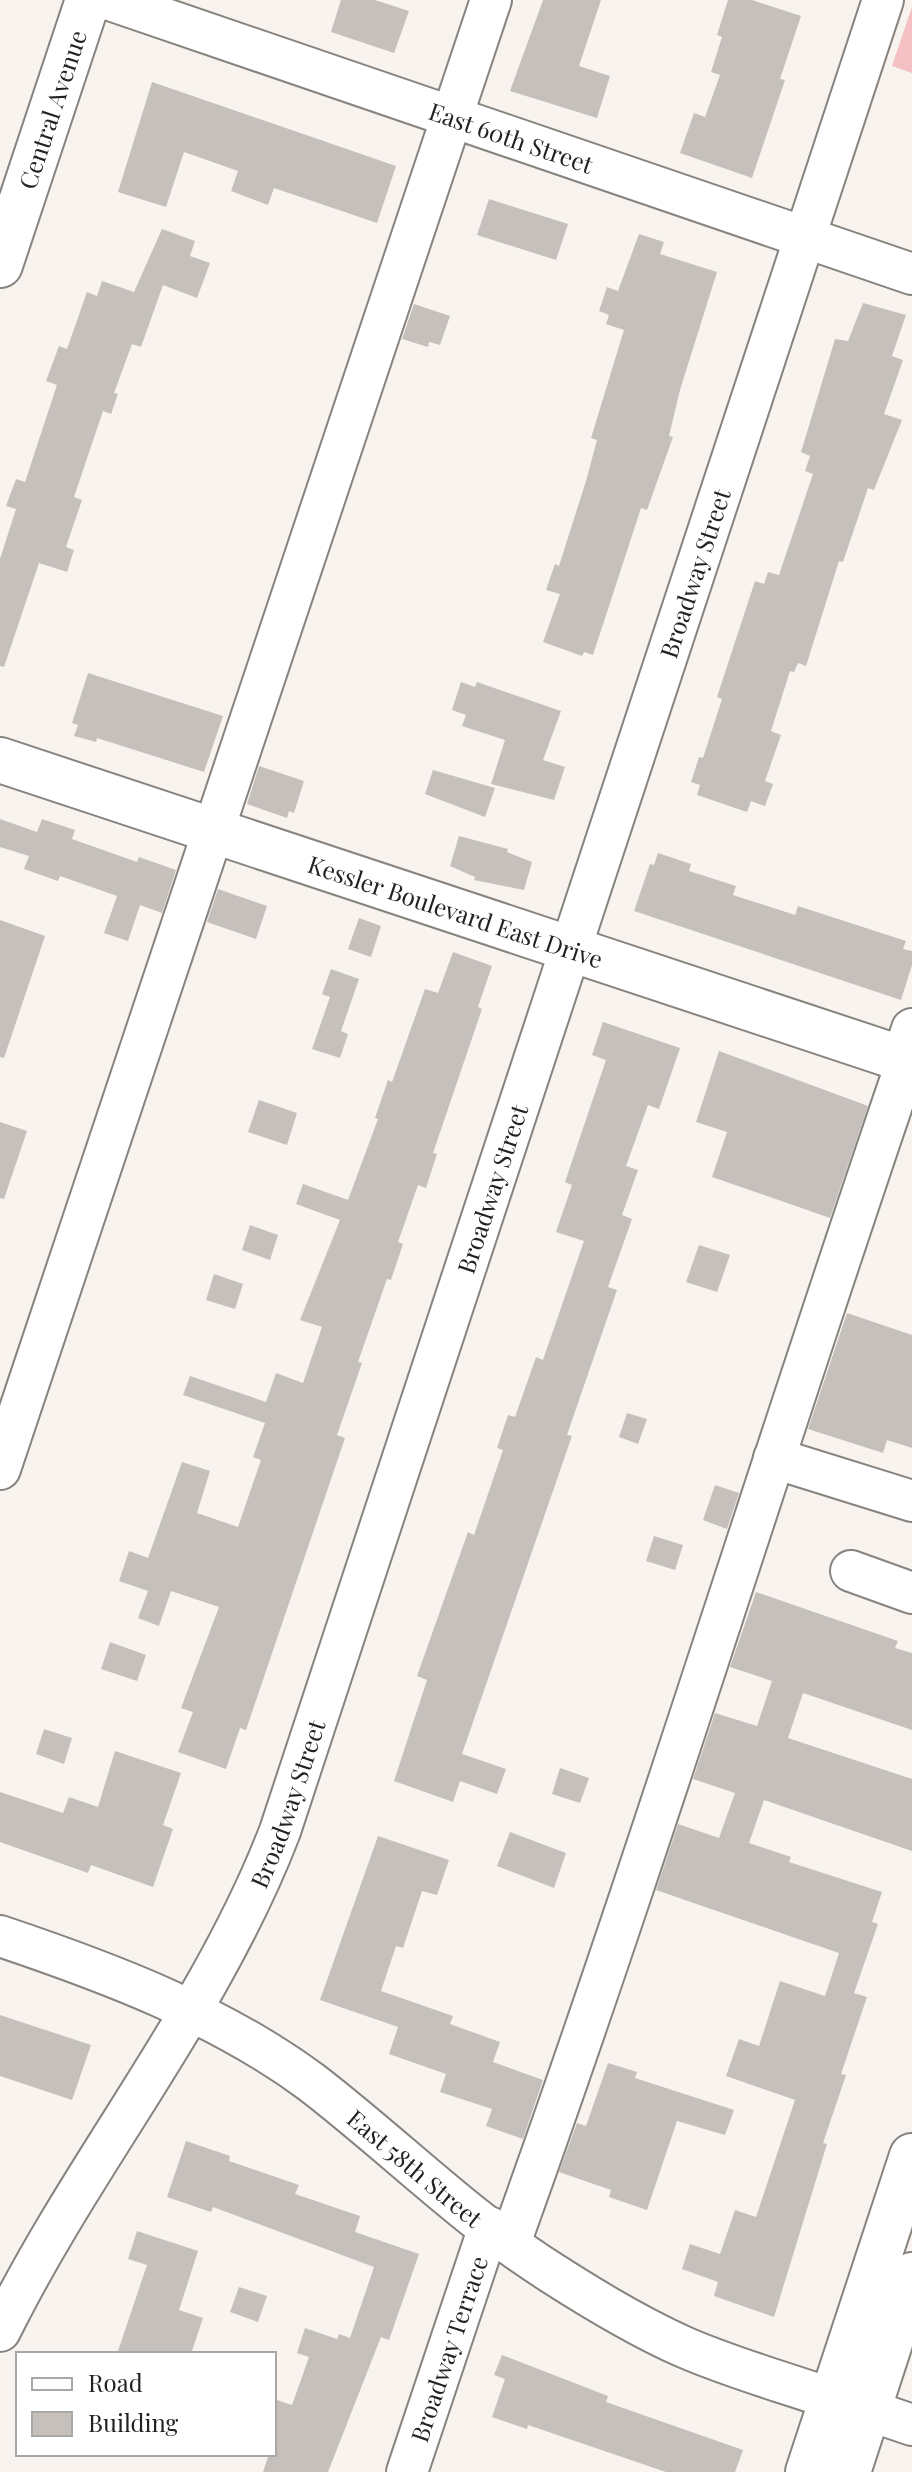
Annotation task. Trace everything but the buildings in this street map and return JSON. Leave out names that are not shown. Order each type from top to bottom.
[{"type":"main road","name":"Central Avenue","points":[[0,265],[88,0]]},
{"type":"main road","name":"Kessler Boulevard East Drive","points":[[0,760],[570,949],[908,1053]]},
{"type":"main road","points":[[848,2472],[850,2405],[912,2156]]},
{"type":"main road","points":[[808,2472],[850,2405],[912,2275]]},
{"type":"street","name":"East 60th Street","points":[[110,0],[445,130],[805,238],[912,274]]},
{"type":"street","points":[[0,1469],[445,130],[491,0]]},
{"type":"street","name":"Broadway Street","points":[[0,2331],[70,2201],[191,2011],[252,1901],[280,1831],[883,0]]},
{"type":"street","name":"Broadway Terrace","points":[[407,2472],[500,2235],[686,1732],[908,1053]]},
{"type":"street","points":[[774,1458],[912,1501]]},
{"type":"street","points":[[851,1571],[912,1593]]},
{"type":"street","name":"East 58th Street","points":[[0,1936],[72,1960],[191,2011],[309,2081],[500,2235],[573,2286],[673,2342],[912,2425]]},
{"type":"street","points":[[826,2472],[912,2213]]},
{"type":"shaded area","points":[[912,7],[912,73],[892,66]]}]
